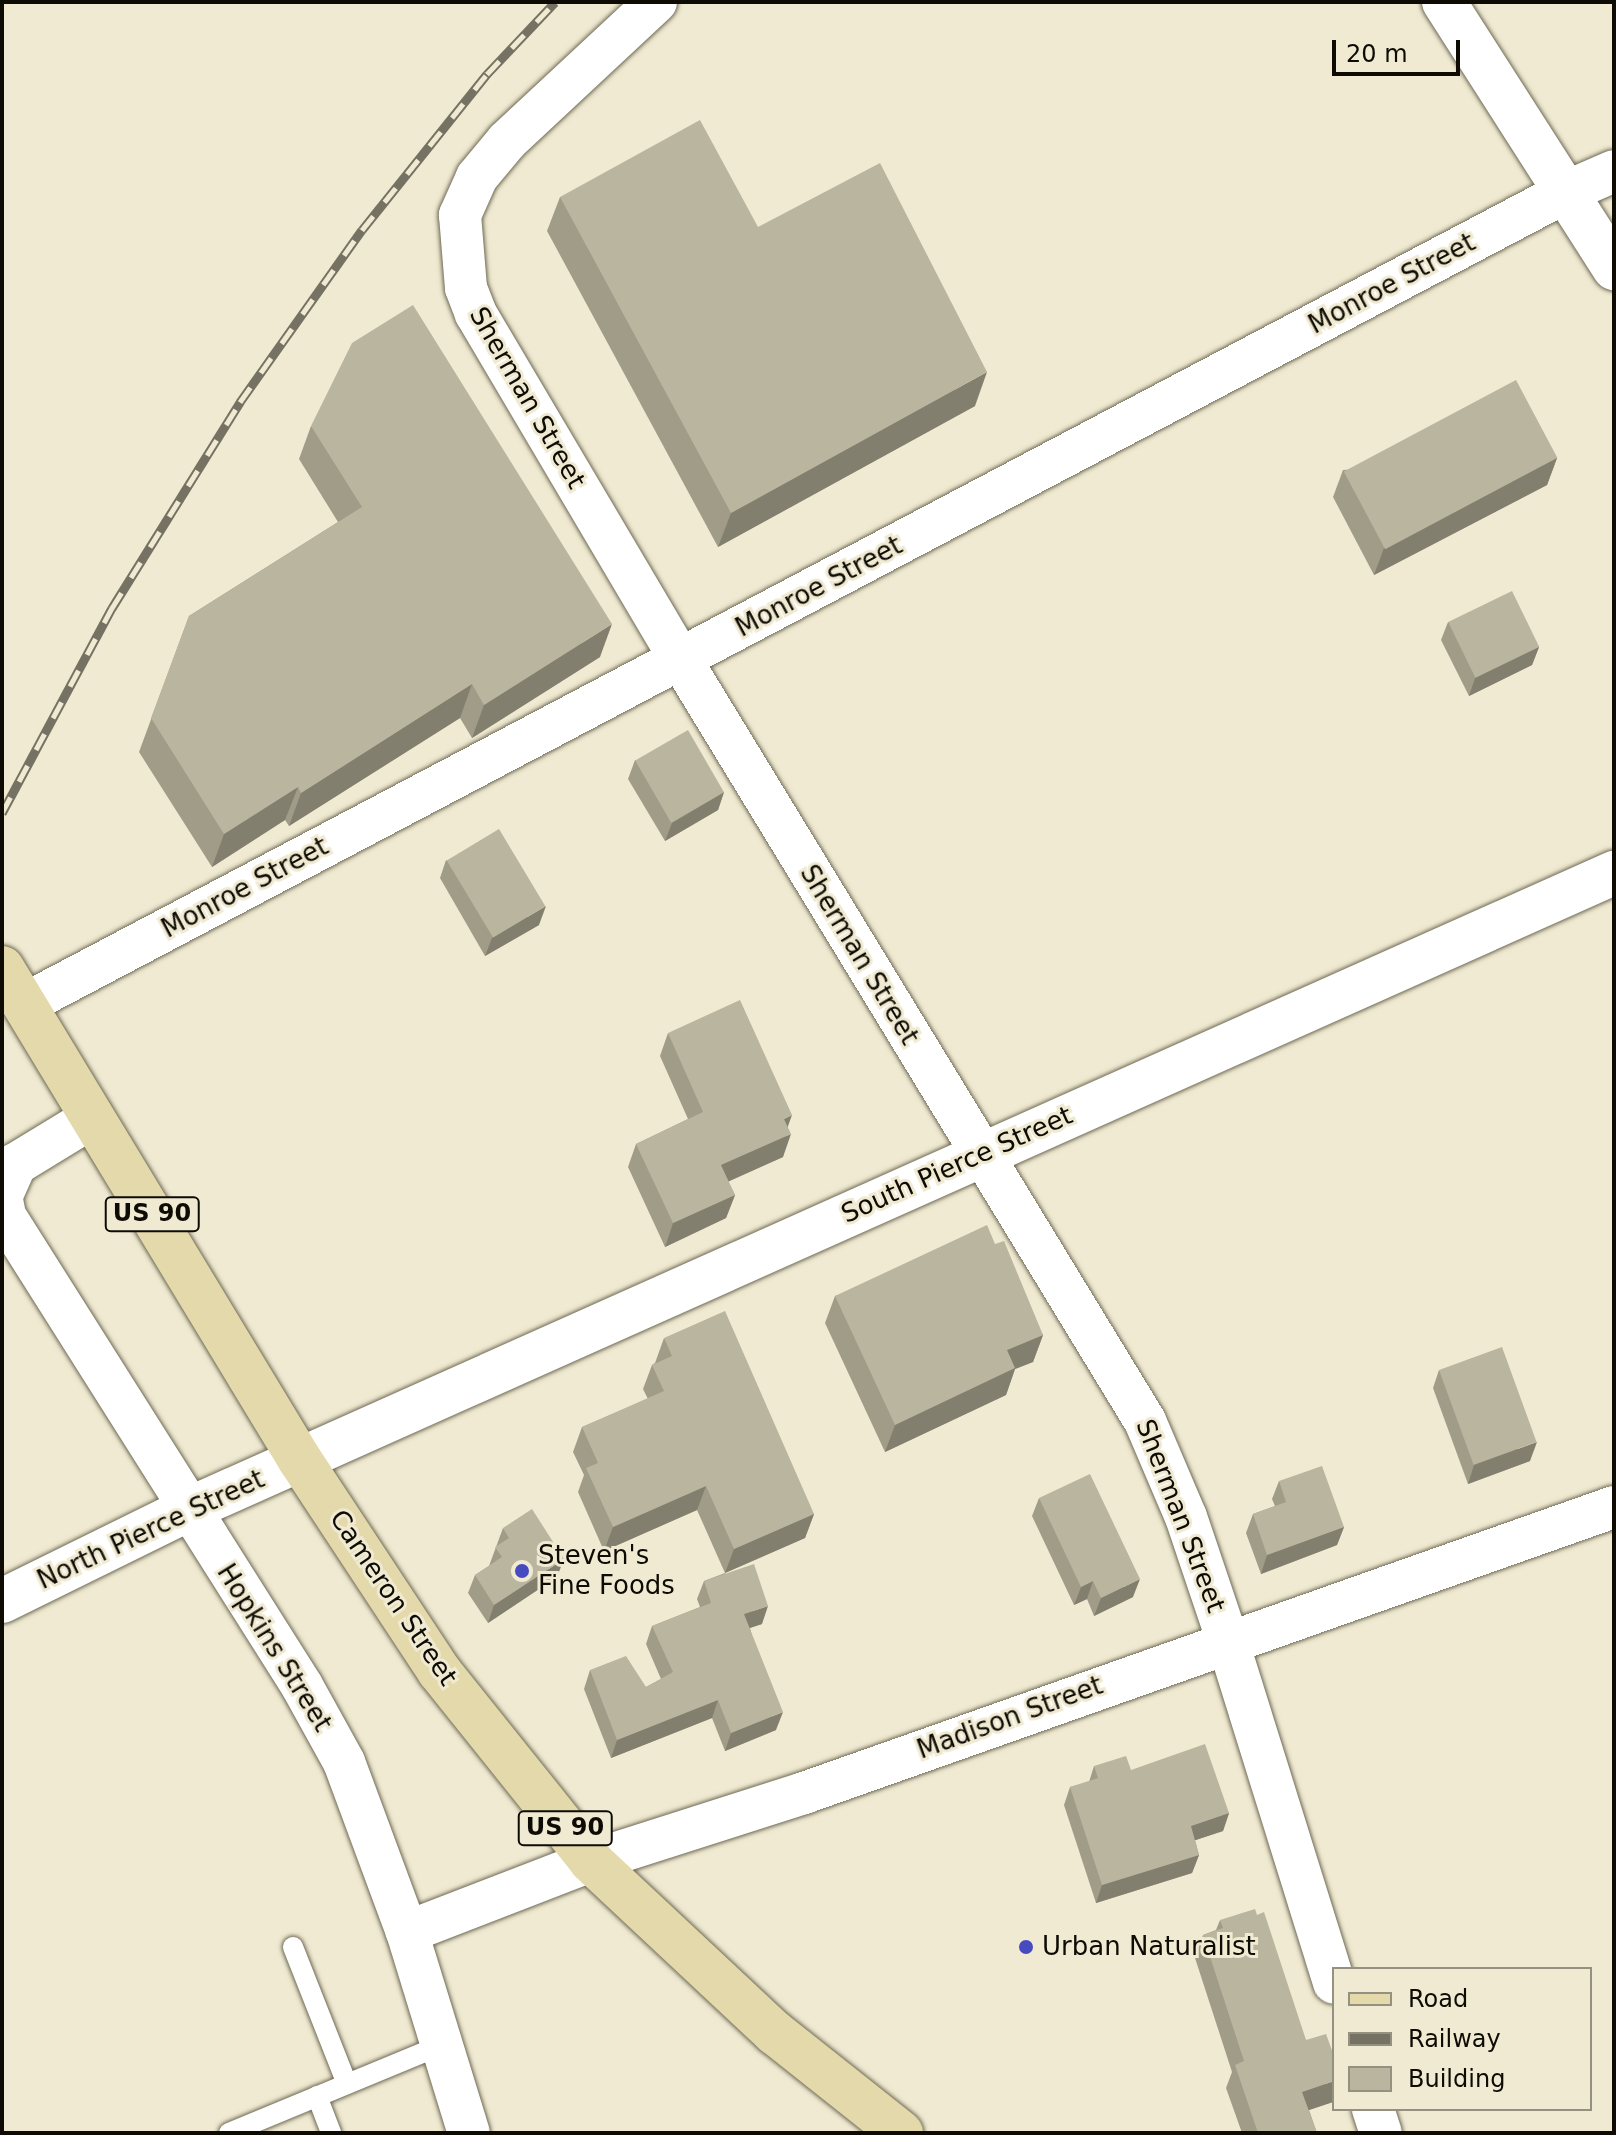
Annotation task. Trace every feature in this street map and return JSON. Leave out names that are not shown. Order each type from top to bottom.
[{"type":"main road","name":"Cameron Street","points":[[2,968],[300,1460],[439,1671],[591,1861],[775,2033],[901,2133]]},
{"type":"street","name":"Sherman Street","points":[[656,2],[507,141],[477,177],[460,215],[461,263],[476,314],[979,1155],[1145,1421],[1186,1517],[1332,1977]]},
{"type":"street","points":[[1444,2],[1614,268]]},
{"type":"street","name":"Monroe Street","points":[[25,1004],[1566,192],[1614,171]]},
{"type":"street","name":"South Pierce Street","points":[[300,1460],[1614,873]]},
{"type":"street","name":"Hopkins Street","points":[[93,1117],[16,1164],[2,1197],[5,1216],[187,1510],[302,1686],[344,1762],[407,1932],[469,2133]]},
{"type":"street","name":"North Pierce Street","points":[[2,1601],[187,1510],[300,1460]]},
{"type":"street","name":"Madison Street","points":[[407,1932],[591,1861],[804,1793],[1227,1639],[1614,1507]]},
{"type":"street","points":[[1374,2111],[1381,2133]]},
{"type":"lane","points":[[293,1947],[347,2084]]},
{"type":"lane","points":[[229,2133],[441,2045]]},
{"type":"lane","points":[[317,2096],[331,2133]]},
{"type":"building","points":[[700,120],[758,227],[880,163],[987,372],[731,513],[560,197]]},
{"type":"building","points":[[413,305],[612,624],[484,705],[472,684],[301,793],[298,787],[224,834],[151,718],[189,616],[362,507],[311,426],[352,343]]},
{"type":"building","points":[[1516,380],[1557,458],[1385,549],[1344,472]]},
{"type":"building","points":[[1512,591],[1539,647],[1475,678],[1448,622]]},
{"type":"building","points":[[688,730],[724,792],[671,823],[635,760]]},
{"type":"building","points":[[499,829],[545,906],[493,938],[447,860]]},
{"type":"building","points":[[740,1000],[792,1115],[784,1119],[791,1134],[721,1165],[735,1195],[673,1223],[636,1144],[703,1112],[668,1033]]},
{"type":"building","points":[[987,1225],[995,1244],[1004,1241],[1043,1335],[1007,1350],[1015,1368],[895,1425],[835,1296]]},
{"type":"building","points":[[725,1311],[814,1514],[734,1549],[706,1486],[613,1527],[586,1468],[598,1463],[582,1427],[664,1391],[652,1365],[672,1356],[664,1338]]},
{"type":"building","points":[[1502,1347],[1537,1442],[1474,1465],[1439,1370]]},
{"type":"building","points":[[1322,1466],[1344,1527],[1267,1555],[1253,1514],[1286,1502],[1279,1481]]},
{"type":"building","points":[[1090,1474],[1140,1579],[1101,1598],[1093,1581],[1081,1587],[1039,1498]]},
{"type":"building","name":"Steven's Fine Foods","points":[[532,1509],[564,1559],[494,1605],[475,1575],[502,1557],[495,1547],[509,1538],[503,1528]]},
{"type":"building","points":[[754,1564],[768,1606],[744,1614],[783,1712],[731,1733],[718,1700],[617,1740],[590,1670],[626,1656],[646,1687],[673,1672],[652,1626],[711,1603],[704,1581]]},
{"type":"building","points":[[1205,1744],[1229,1813],[1191,1826],[1199,1855],[1102,1885],[1070,1787],[1098,1778],[1094,1766],[1126,1756],[1131,1770]]},
{"type":"building","points":[[1255,1909],[1257,1915],[1264,1912],[1306,2040],[1326,2034],[1332,2050],[1332,2082],[1302,2092],[1317,2133],[1258,2133],[1235,2065],[1244,2061],[1203,1935],[1223,1928],[1220,1920]]},
{"type":"railway","points":[[2,813],[112,608],[240,402],[362,230],[487,74],[555,2]]},
{"type":"place","name":"Steven's Fine Foods","points":[[522,1571]]},
{"type":"place","name":"Urban Naturalist","points":[[1026,1947]]}]
